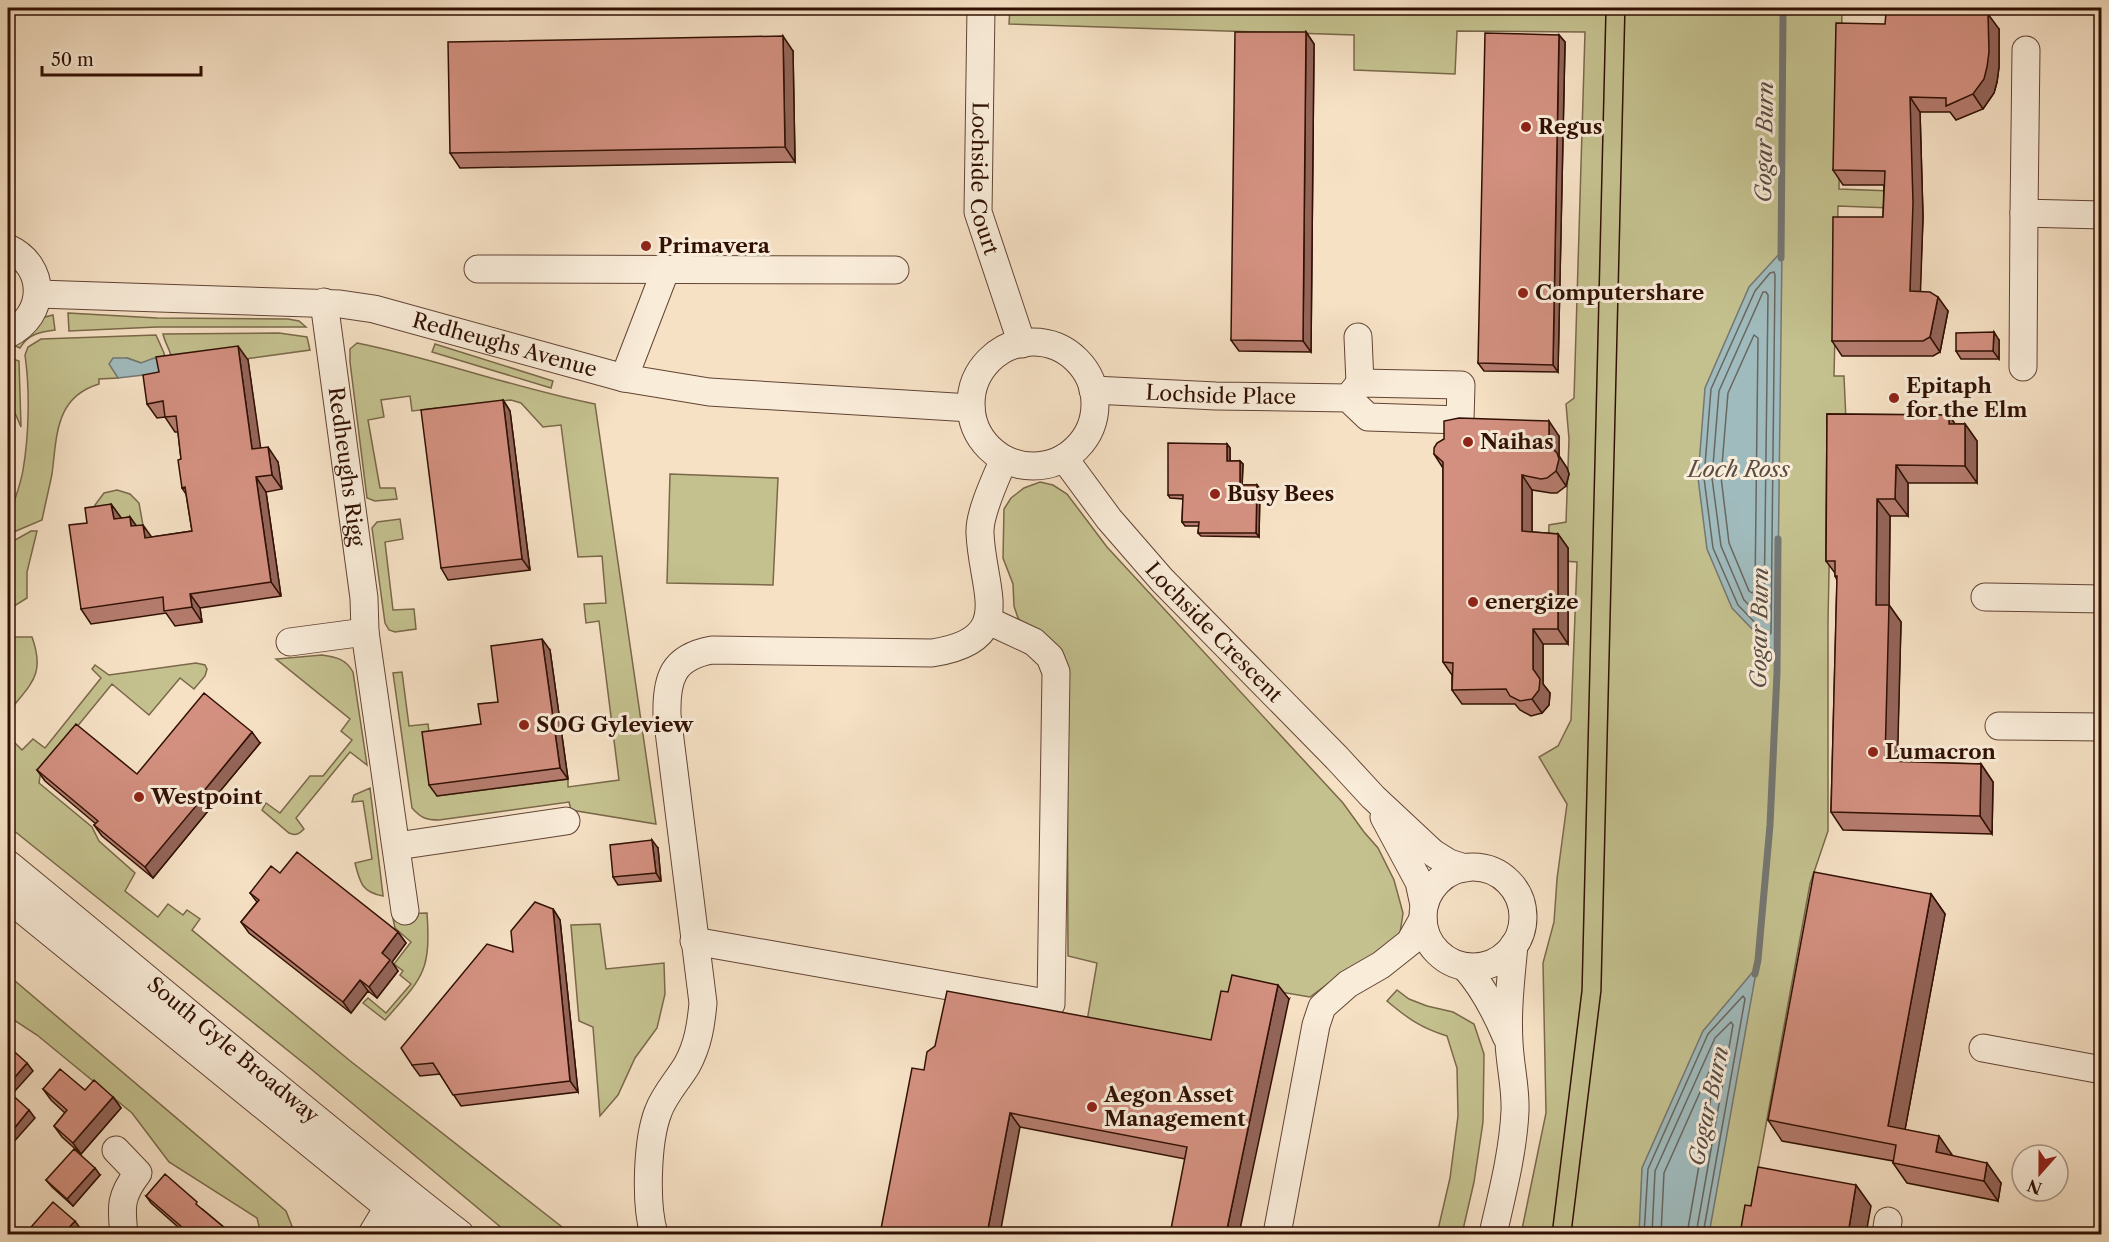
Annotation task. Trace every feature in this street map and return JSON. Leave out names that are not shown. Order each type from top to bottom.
[{"type":"street","name":"Lochside Court","points":[[981,8],[978,212],[1022,344]]},
{"type":"street","points":[[2023,367],[2026,50]]},
{"type":"street","points":[[2024,213],[2102,215]]},
{"type":"street","points":[[8,248],[22,256],[31,267],[38,294],[29,318],[8,334]]},
{"type":"street","points":[[478,269],[895,270]]},
{"type":"street","points":[[624,378],[666,269]]},
{"type":"street","name":"Redheughs Avenue","points":[[38,294],[324,302],[374,309],[624,378],[709,392],[971,408]]},
{"type":"street","name":"Redheughs Rigg","points":[[324,302],[364,598],[365,632],[405,911]]},
{"type":"street","name":"Lochside Place","points":[[1093,390],[1248,397],[1354,390],[1358,337]]},
{"type":"street","points":[[1022,344],[1045,344],[1067,352],[1088,375],[1093,390],[1095,405],[1093,421],[1086,436],[1077,448],[1064,458],[1049,464],[1019,465],[1004,459],[981,438],[974,423],[971,408],[972,393],[984,366],[1008,348],[1022,344]]},
{"type":"street","name":"Lochside Crescent","points":[[1064,458],[1109,519],[1162,580],[1337,758],[1373,798],[1433,853],[1466,868],[1489,870],[1505,879],[1513,888],[1521,904],[1522,923],[1515,945],[1511,974],[1509,1042],[1515,1082],[1515,1110],[1513,1139],[1493,1234]]},
{"type":"street","points":[[654,1234],[649,1184],[650,1138],[659,1110],[688,1064],[696,1046],[703,1003],[667,715],[669,686],[674,672],[683,660],[695,653],[712,650],[932,653],[953,650],[970,641],[989,621],[990,605],[980,531],[989,495],[1004,459]]},
{"type":"street","points":[[1985,597],[2102,599]]},
{"type":"street","points":[[694,941],[1051,1004],[1056,672],[1050,657],[1034,642],[989,621]]},
{"type":"street","points":[[290,642],[365,632]]},
{"type":"street","points":[[1998,726],[2102,727]]},
{"type":"street","name":"Lochside Crescent","points":[[1373,798],[1419,882],[1427,939],[1433,948],[1478,982],[1493,1007],[1509,1042]]},
{"type":"street","points":[[397,846],[566,821]]},
{"type":"street","name":"South Gyle Broadway","points":[[8,864],[395,1198],[421,1234]]},
{"type":"street","points":[[1277,1234],[1316,1025],[1323,1007],[1348,984],[1381,965],[1410,942],[1429,893],[1439,880],[1450,873],[1466,868]]},
{"type":"street","name":"South Gyle Broadway","points":[[8,898],[395,1198],[460,1234]]},
{"type":"street","points":[[1381,965],[1397,964],[1418,958],[1478,967],[1489,965],[1505,956],[1515,945]]},
{"type":"street","points":[[1983,1048],[2102,1070]]},
{"type":"street","points":[[116,1150],[138,1173],[126,1188],[121,1207],[124,1234]]},
{"type":"street","points":[[372,1234],[395,1198]]},
{"type":"shaded area","points":[[1010,8],[1842,8],[1839,189],[1891,191],[1891,208],[1838,206],[1834,376],[1844,376],[1846,421],[1832,421],[1828,622],[1828,831],[1810,884],[1746,1234],[1521,1234],[1546,1113],[1543,963],[1554,922],[1567,804],[1539,757],[1558,746],[1571,720],[1577,562],[1548,560],[1549,525],[1566,522],[1569,439],[1566,404],[1574,398],[1585,32],[1457,31],[1455,74],[1354,70],[1354,35],[1009,24]]},
{"type":"shaded area","points":[[68,313],[157,318],[288,319],[299,321],[306,327],[157,327],[69,331]]},
{"type":"shaded area","points":[[53,315],[55,330],[31,337],[20,348],[13,345],[41,318]]},
{"type":"shaded area","points":[[279,333],[307,337],[310,350],[172,369],[171,355],[163,334]]},
{"type":"shaded area","points":[[156,335],[166,362],[141,363],[127,358],[115,372],[118,378],[99,379],[99,384],[74,398],[66,408],[57,432],[52,474],[42,520],[8,537],[9,520],[21,479],[27,442],[28,398],[25,355],[28,347],[41,339]]},
{"type":"shaded area","points":[[357,343],[595,404],[656,824],[571,810],[569,802],[439,820],[424,818],[412,808],[393,673],[402,672],[409,726],[428,724],[437,796],[568,779],[568,787],[619,780],[599,621],[586,623],[584,604],[606,603],[602,556],[578,557],[561,425],[543,427],[521,403],[511,400],[412,411],[410,396],[381,400],[384,417],[368,420],[380,488],[395,488],[397,499],[375,501],[367,498],[350,362],[350,349]]},
{"type":"shaded area","points":[[435,344],[553,381],[551,388],[432,352]]},
{"type":"shaded area","points":[[10,358],[19,361],[21,427],[12,406]]},
{"type":"shaded area","points":[[670,474],[778,478],[773,585],[667,583]]},
{"type":"shaded area","points":[[1040,482],[1053,485],[1067,494],[1107,547],[1343,803],[1378,848],[1394,880],[1403,913],[1399,940],[1337,977],[1310,997],[1233,984],[1218,1052],[1086,1027],[1097,963],[1068,956],[1067,674],[1018,618],[1014,606],[1013,584],[1003,558],[1004,509],[1011,498],[1024,488]]},
{"type":"shaded area","points":[[117,490],[130,494],[139,503],[144,531],[95,522],[95,505],[104,493]]},
{"type":"shaded area","points":[[400,519],[403,539],[385,542],[393,610],[414,609],[416,629],[395,632],[389,630],[385,623],[372,528],[377,522]]},
{"type":"shaded area","points":[[31,531],[37,531],[27,572],[27,598],[8,610],[8,544]]},
{"type":"shaded area","points":[[8,637],[32,637],[37,661],[34,679],[8,713]]},
{"type":"shaded area","points":[[322,655],[340,659],[353,672],[367,765],[350,752],[296,818],[304,829],[294,834],[289,833],[262,810],[266,803],[280,813],[310,776],[323,776],[352,740],[341,731],[350,719],[276,659]]},
{"type":"shaded area","points":[[196,663],[205,665],[207,669],[205,676],[194,689],[180,678],[149,715],[112,684],[76,728],[42,764],[39,783],[92,827],[99,841],[135,873],[125,891],[158,917],[168,904],[183,915],[187,910],[200,919],[192,930],[349,1060],[571,1234],[509,1234],[311,1069],[8,826],[8,736],[22,750],[33,739],[45,748],[101,678],[92,669],[95,665],[109,675]]},
{"type":"shaded area","points":[[370,788],[383,896],[370,892],[363,886],[355,863],[372,859],[363,801],[352,802],[354,795]]},
{"type":"shaded area","points":[[427,913],[427,949],[422,972],[416,983],[385,1020],[363,1003],[368,998],[386,1013],[411,984],[400,975],[403,971],[394,964],[411,942],[395,928],[392,914]]},
{"type":"shaded area","points":[[600,924],[606,969],[664,963],[665,994],[657,1028],[635,1058],[618,1095],[600,1116],[593,1027],[579,1021],[571,925]]},
{"type":"shaded area","points":[[8,975],[286,1211],[295,1234],[261,1234],[257,1218],[169,1162],[132,1113],[37,1035],[8,1016]]},
{"type":"shaded area","points":[[1397,990],[1409,999],[1453,1012],[1474,1024],[1484,1054],[1483,1122],[1474,1182],[1462,1234],[1437,1234],[1450,1178],[1458,1116],[1457,1068],[1447,1036],[1415,1022],[1387,1001]]},
{"type":"water","name":"Loch Ross","points":[[1782,251],[1777,655],[1732,608],[1707,549],[1698,478],[1705,388],[1749,287]]},
{"type":"water","points":[[113,358],[127,358],[141,363],[154,358],[166,362],[161,373],[118,378],[109,364]]},
{"type":"water","points":[[1757,967],[1709,1234],[1639,1234],[1642,1168],[1703,1031]]},
{"type":"building","points":[[1886,13],[1988,14],[1987,67],[1984,79],[1973,94],[1946,106],[1946,98],[1910,97],[1913,203],[1910,291],[1930,292],[1938,297],[1930,337],[1923,341],[1832,341],[1833,217],[1883,217],[1885,171],[1833,170],[1836,23],[1885,24]]},
{"type":"building","points":[[1235,32],[1306,32],[1303,341],[1231,340]]},
{"type":"building","points":[[1485,33],[1559,35],[1553,365],[1478,363]]},
{"type":"building","points":[[783,36],[785,147],[450,153],[448,42]]},
{"type":"building","points":[[1994,332],[1993,351],[1956,351],[1956,333]]},
{"type":"building","points":[[238,346],[252,449],[268,447],[272,475],[256,477],[271,582],[190,594],[192,607],[164,611],[163,597],[81,609],[69,525],[87,523],[85,508],[111,504],[114,519],[130,517],[131,526],[143,525],[145,538],[192,531],[178,460],[181,459],[176,416],[165,417],[163,401],[147,404],[143,375],[159,372],[156,357]]},
{"type":"building","points":[[503,400],[522,559],[441,568],[421,410]]},
{"type":"building","points":[[1827,414],[1949,415],[1949,424],[1965,424],[1965,466],[1896,465],[1895,499],[1877,499],[1876,605],[1889,605],[1885,761],[1981,764],[1980,816],[1831,812],[1837,576],[1835,576],[1835,561],[1826,561]]},
{"type":"building","points":[[1459,418],[1549,421],[1549,445],[1557,453],[1559,459],[1556,471],[1547,478],[1522,475],[1522,531],[1558,534],[1558,629],[1533,629],[1533,669],[1540,679],[1539,690],[1532,699],[1520,701],[1510,696],[1506,689],[1452,690],[1453,663],[1443,662],[1443,462],[1434,454],[1434,448],[1444,439],[1444,421]]},
{"type":"building","name":"Busy Bees","points":[[1168,443],[1227,444],[1227,461],[1240,461],[1240,485],[1257,485],[1256,533],[1198,533],[1199,522],[1182,522],[1183,495],[1168,495]]},
{"type":"building","name":"SOG Gyleview","points":[[542,639],[560,768],[429,785],[422,732],[481,724],[478,704],[498,702],[491,646]]},
{"type":"building","name":"Westpoint","points":[[204,693],[252,732],[198,798],[201,800],[145,867],[94,825],[98,821],[37,770],[76,724],[137,774]]},
{"type":"building","points":[[652,840],[656,873],[613,877],[610,845]]},
{"type":"building","points":[[297,852],[398,932],[382,953],[390,960],[369,987],[360,980],[343,1002],[241,922],[259,900],[250,893],[271,866],[280,873]]},
{"type":"building","points":[[1814,872],[1931,894],[1888,1126],[1939,1136],[1936,1152],[1987,1163],[1984,1181],[1893,1163],[1896,1145],[1768,1120]]},
{"type":"building","points":[[535,902],[553,909],[570,1081],[453,1095],[433,1063],[412,1065],[401,1048],[487,944],[513,952],[511,931]]},
{"type":"building","name":"Aegon Asset Management","points":[[1232,975],[1278,985],[1226,1234],[1170,1234],[1187,1147],[1010,1113],[987,1234],[880,1234],[912,1068],[924,1070],[927,1052],[935,1046],[947,991],[1211,1040],[1221,991],[1228,992]]},
{"type":"building","points":[[8,1046],[27,1063],[9,1084],[8,1083]]},
{"type":"building","points":[[60,1069],[85,1090],[94,1080],[113,1097],[73,1143],[54,1126],[67,1110],[43,1089]]},
{"type":"building","points":[[8,1091],[29,1110],[8,1136]]},
{"type":"building","points":[[74,1149],[95,1168],[67,1199],[46,1180]]},
{"type":"building","points":[[1758,1167],[1856,1185],[1848,1234],[1740,1234],[1745,1205],[1751,1206]]},
{"type":"building","points":[[165,1174],[232,1234],[190,1234],[146,1196]]},
{"type":"building","points":[[53,1202],[75,1221],[63,1234],[25,1234]]},
{"type":"building","points":[[1048,1232],[1053,1234],[1027,1234]]},
{"type":"waterway","name":"Gogar Burn","points":[[1781,258],[1783,15]]},
{"type":"waterway","name":"Gogar Burn","points":[[1755,974],[1770,825],[1777,673],[1778,539]]},
{"type":"tram line","points":[[1552,1234],[1582,990],[1606,8]]},
{"type":"tram line","points":[[1571,1234],[1601,991],[1625,8]]},
{"type":"place","name":"Regus","points":[[1526,127]]},
{"type":"place","name":"Primavera","points":[[646,246]]},
{"type":"place","name":"Computershare","points":[[1523,293]]},
{"type":"place","name":"Epitaph for the Elm","points":[[1894,398]]},
{"type":"place","name":"Naihas","points":[[1468,442]]},
{"type":"place","name":"Busy Bees","points":[[1215,494]]},
{"type":"place","name":"energize","points":[[1473,602]]},
{"type":"place","name":"SOG Gyleview","points":[[524,725]]},
{"type":"place","name":"Lumacron","points":[[1873,752]]},
{"type":"place","name":"Westpoint","points":[[139,797]]},
{"type":"place","name":"Aegon Asset Management","points":[[1092,1107]]}]
